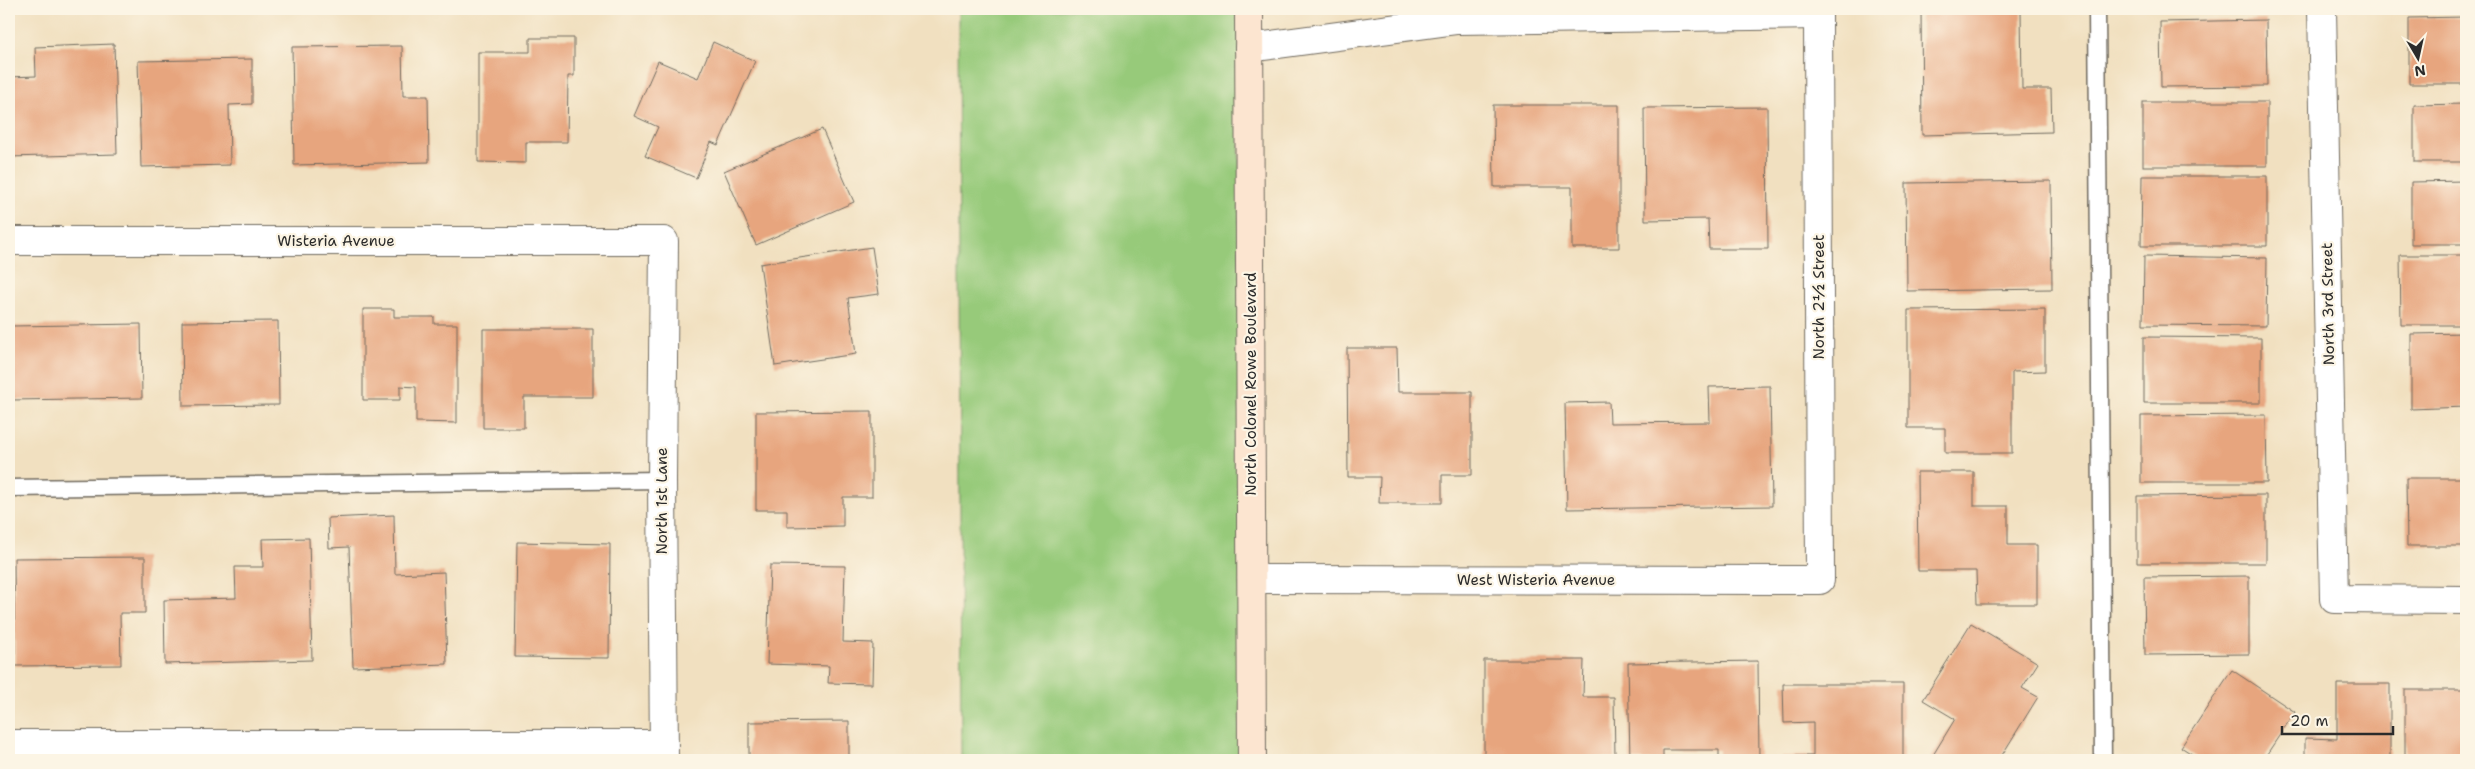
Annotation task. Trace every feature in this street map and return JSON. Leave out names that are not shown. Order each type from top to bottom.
[{"type":"main road","name":"North Colonel Rowe Boulevard","points":[[1249,9],[1252,760]]},
{"type":"street","name":"North 3rd Street","points":[[2322,9],[2334,599],[2466,600]]},
{"type":"street","name":"North 2½ Street","points":[[1249,48],[1457,20],[1818,15],[1820,580]]},
{"type":"street","name":"Wisteria Avenue","points":[[9,241],[664,241]]},
{"type":"street","name":"North 1st Lane","points":[[664,241],[662,480],[664,752]]},
{"type":"street","name":"West Wisteria Avenue","points":[[1252,579],[1820,580]]},
{"type":"street","points":[[9,744],[664,752]]},
{"type":"lane","points":[[2097,9],[2103,760]]},
{"type":"lane","points":[[9,488],[662,480]]},
{"type":"green space","points":[[958,9],[1239,9],[1241,760],[961,760]]},
{"type":"building","points":[[1921,9],[2021,9],[2022,89],[2051,89],[2052,132],[1922,135]]},
{"type":"building","points":[[2466,17],[2466,84],[2409,84],[2409,18]]},
{"type":"building","points":[[2266,20],[2267,86],[2161,87],[2160,22]]},
{"type":"building","points":[[530,38],[574,38],[574,76],[568,76],[567,142],[526,142],[526,163],[478,162],[478,52],[530,52]]},
{"type":"building","points":[[713,42],[755,61],[718,145],[711,142],[696,178],[645,156],[658,127],[634,116],[658,61],[698,78]]},
{"type":"building","points":[[114,44],[117,154],[9,157],[9,77],[36,76],[35,47]]},
{"type":"building","points":[[402,46],[403,96],[428,96],[429,162],[294,165],[292,47]]},
{"type":"building","points":[[252,59],[252,104],[229,105],[230,165],[141,167],[138,61]]},
{"type":"building","points":[[2143,102],[2267,102],[2267,166],[2143,166]]},
{"type":"building","points":[[2466,104],[2466,162],[2414,162],[2414,105]]},
{"type":"building","points":[[1493,105],[1619,105],[1619,248],[1572,248],[1572,187],[1494,187]]},
{"type":"building","points":[[1767,107],[1768,249],[1709,249],[1708,219],[1645,220],[1644,108]]},
{"type":"building","points":[[822,129],[854,202],[756,245],[724,171]]},
{"type":"building","points":[[2142,176],[2267,176],[2267,246],[2141,246]]},
{"type":"building","points":[[2051,181],[2052,289],[1907,291],[1906,183]]},
{"type":"building","points":[[2466,181],[2466,244],[2411,244],[2411,182]]},
{"type":"building","points":[[872,247],[879,294],[848,298],[856,354],[775,366],[760,264]]},
{"type":"building","points":[[2400,255],[2466,255],[2466,325],[2401,325]]},
{"type":"building","points":[[2144,256],[2267,258],[2266,326],[2143,325]]},
{"type":"building","points":[[363,309],[394,309],[394,317],[434,317],[434,324],[457,324],[457,423],[416,422],[416,387],[400,386],[400,400],[363,400]]},
{"type":"building","points":[[2045,309],[2045,371],[2012,372],[2012,453],[1945,453],[1945,428],[1908,428],[1908,310]]},
{"type":"building","points":[[278,321],[279,405],[183,406],[182,322]]},
{"type":"building","points":[[141,324],[142,398],[12,400],[11,326]]},
{"type":"building","points":[[483,329],[593,329],[593,397],[524,397],[524,428],[483,428]]},
{"type":"building","points":[[2466,333],[2466,407],[2411,409],[2411,334]]},
{"type":"building","points":[[2144,337],[2261,338],[2261,403],[2144,403]]},
{"type":"building","points":[[1347,348],[1397,348],[1398,392],[1472,392],[1472,475],[1442,475],[1442,503],[1379,503],[1380,477],[1348,477]]},
{"type":"building","points":[[1770,386],[1772,506],[1567,509],[1565,403],[1609,402],[1610,423],[1710,422],[1709,387]]},
{"type":"building","points":[[872,411],[872,497],[843,497],[843,526],[787,527],[787,510],[756,510],[756,412]]},
{"type":"building","points":[[2266,415],[2267,483],[2141,483],[2141,416]]},
{"type":"building","points":[[1917,472],[1974,472],[1974,506],[2008,506],[2008,545],[2037,545],[2037,604],[1977,604],[1976,571],[1918,571]]},
{"type":"building","points":[[2406,478],[2466,478],[2466,546],[2407,546]]},
{"type":"building","points":[[2266,495],[2266,563],[2137,563],[2137,496]]},
{"type":"building","points":[[394,515],[395,574],[444,572],[447,664],[353,667],[349,547],[329,548],[328,518]]},
{"type":"building","points":[[309,538],[312,660],[165,664],[164,600],[236,598],[235,567],[263,567],[262,539]]},
{"type":"building","points":[[517,542],[610,544],[609,658],[515,657]]},
{"type":"building","points":[[145,557],[145,613],[120,613],[121,665],[15,666],[14,558]]},
{"type":"building","points":[[770,565],[845,566],[843,642],[873,643],[872,684],[828,683],[829,666],[767,664]]},
{"type":"building","points":[[2249,576],[2249,654],[2145,655],[2144,577]]},
{"type":"building","points":[[1971,623],[2038,663],[2022,688],[2038,697],[1999,760],[1930,760],[1955,719],[1923,700]]},
{"type":"building","points":[[1484,660],[1584,660],[1583,697],[1614,697],[1615,758],[1484,759]]},
{"type":"building","points":[[1758,661],[1759,760],[1719,760],[1719,750],[1663,750],[1663,760],[1630,760],[1628,663]]},
{"type":"building","points":[[2232,670],[2295,712],[2263,760],[2201,760],[2181,747]]},
{"type":"building","points":[[1783,684],[1903,684],[1903,760],[1782,760],[1782,756],[1813,756],[1813,722],[1784,723]]},
{"type":"building","points":[[2337,684],[2390,684],[2390,760],[2305,760],[2305,738],[2337,739]]},
{"type":"building","points":[[2405,690],[2466,690],[2466,760],[2405,760]]},
{"type":"building","points":[[849,721],[849,760],[749,759],[749,722]]}]
